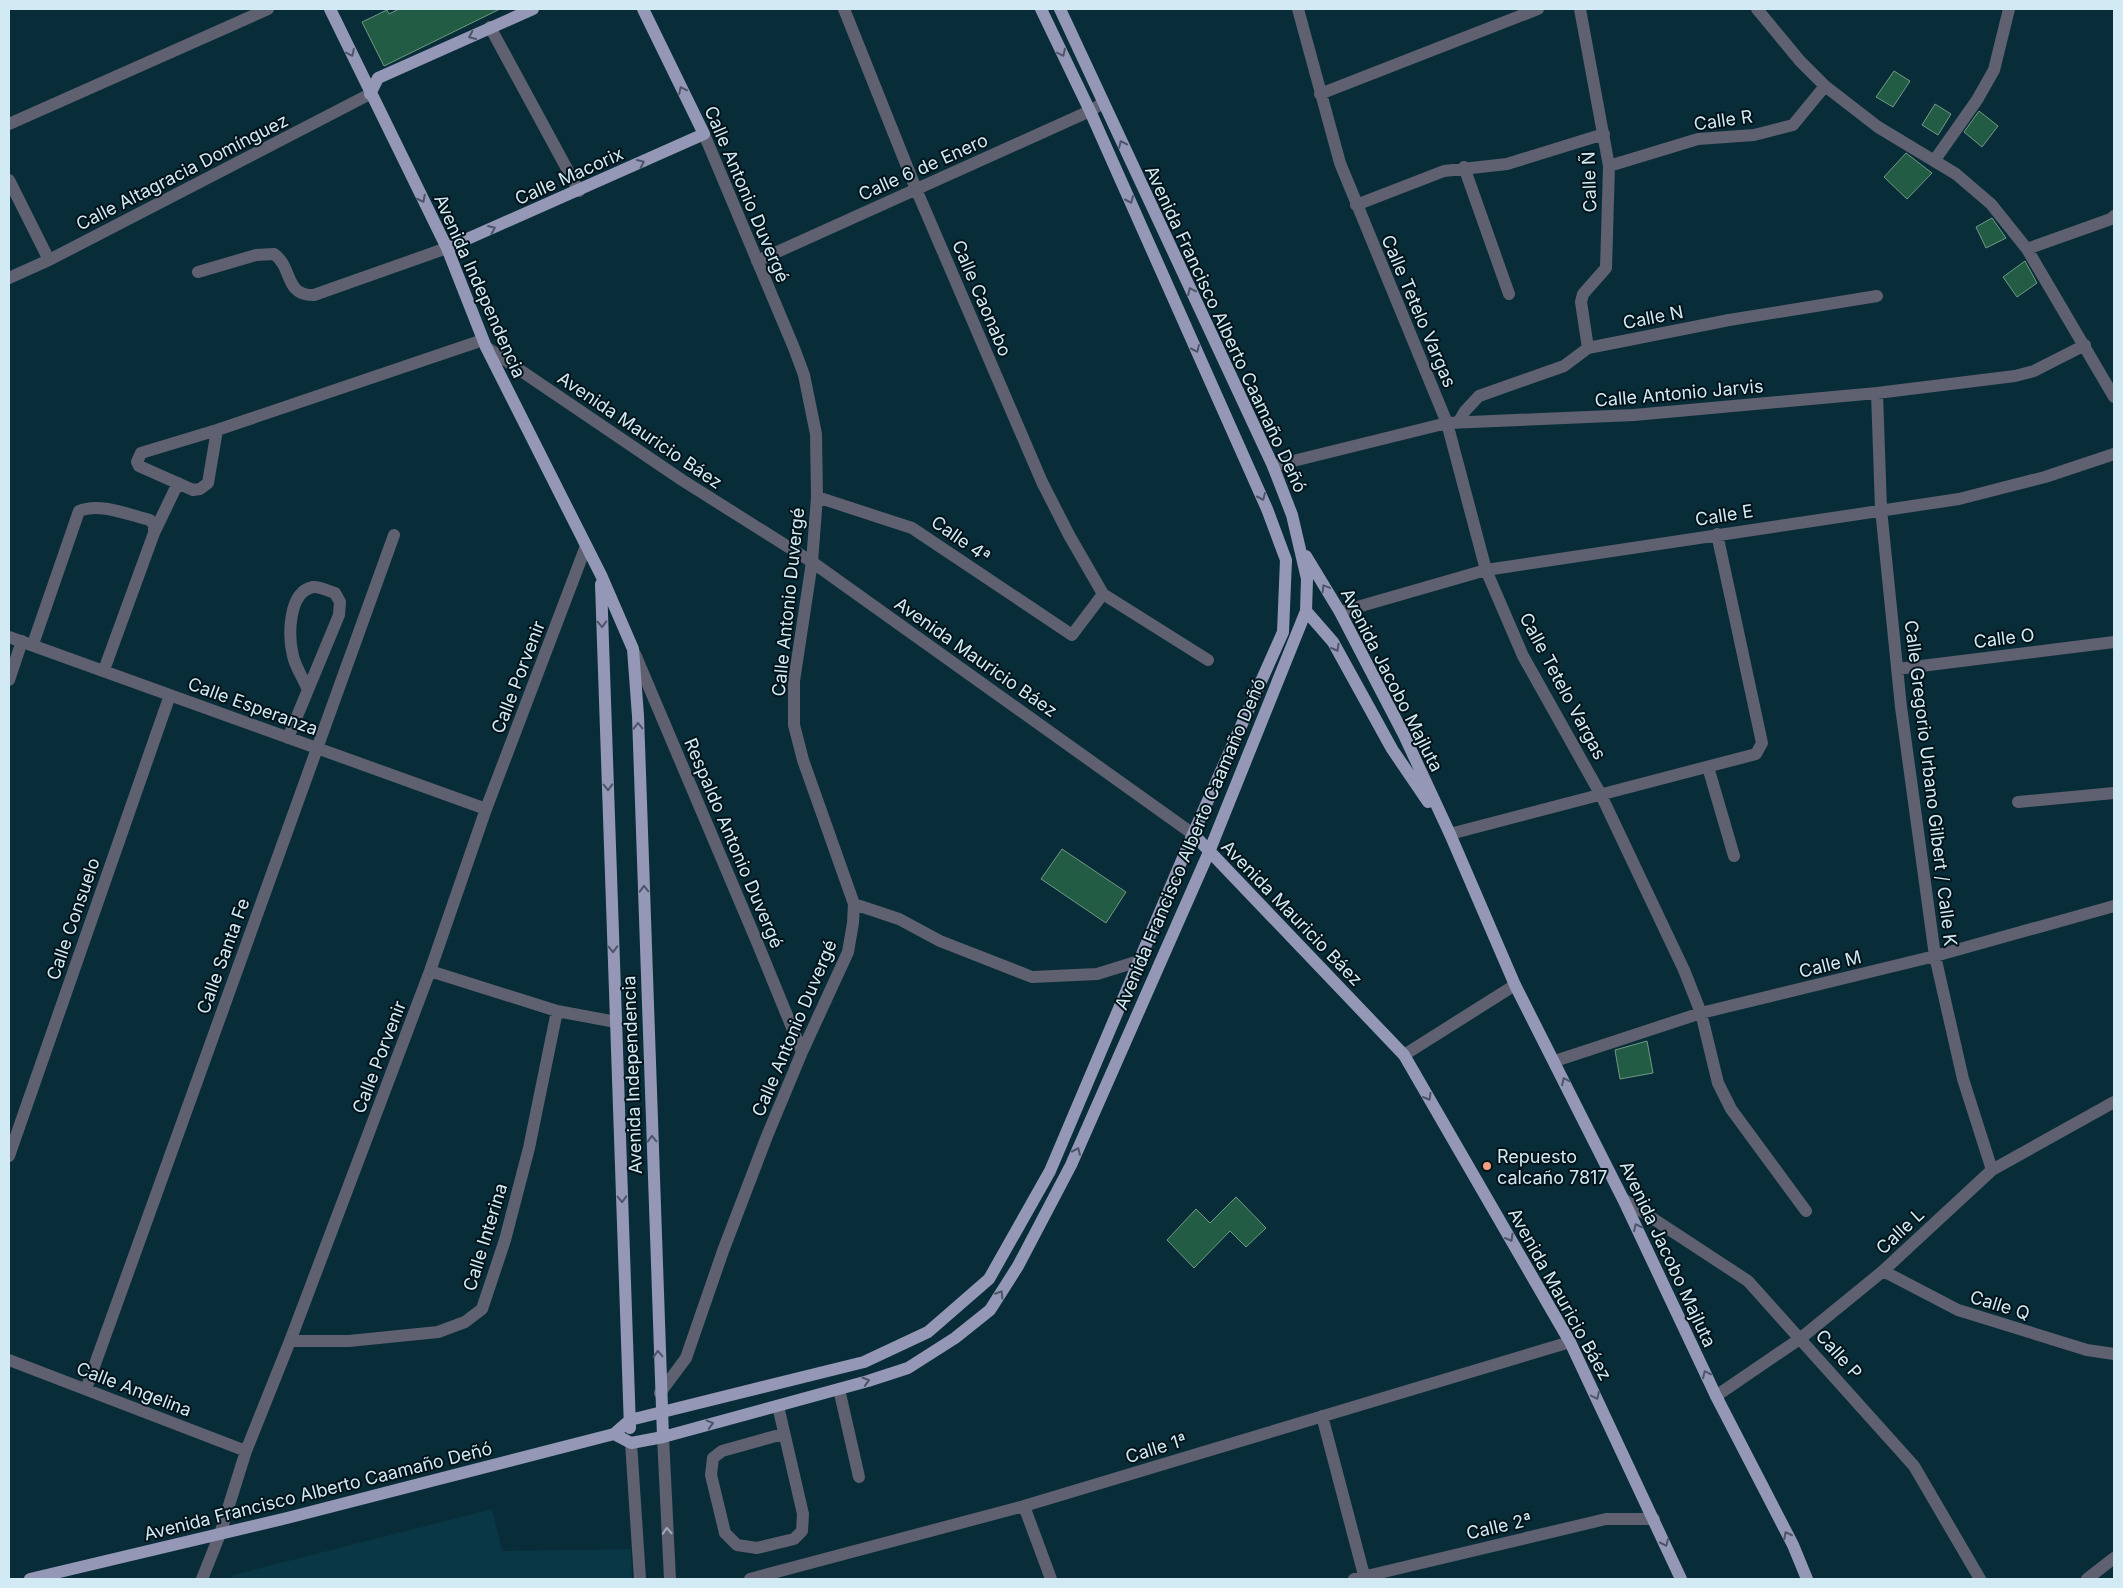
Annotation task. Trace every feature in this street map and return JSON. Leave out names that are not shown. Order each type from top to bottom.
[{"type":"main road","name":"Avenida Independencia","points":[[330,9],[447,248],[485,344],[601,576],[633,649],[638,726],[663,1437]]},
{"type":"main road","points":[[370,94],[378,78],[533,9]]},
{"type":"main road","name":"Calle Antonio Duvergé","points":[[643,9],[704,134]]},
{"type":"main road","name":"Avenida Francisco Alberto Caamaño Deñó","points":[[35,1579],[614,1434],[630,1420],[864,1362],[928,1332],[989,1279],[1050,1171],[1193,834],[1283,632],[1286,560],[1268,509],[1090,111],[1041,9]]},
{"type":"main road","name":"Avenida Francisco Alberto Caamaño Deñó","points":[[631,1443],[663,1437],[778,1406],[908,1368],[956,1338],[990,1310],[1018,1266],[1071,1165],[1209,852],[1306,611],[1308,579],[1292,515],[1273,466],[1102,103],[1060,9]]},
{"type":"main road","name":"Calle Macorix","points":[[447,248],[580,191],[704,134]]},
{"type":"main road","name":"Avenida Jacobo Majluta","points":[[1299,545],[1340,612],[1404,735],[1450,834],[1515,985],[1555,1060],[1716,1396],[1792,1545],[1807,1579]]},
{"type":"main road","name":"Avenida Independencia","points":[[601,576],[631,1443]]},
{"type":"main road","name":"Avenida Jacobo Majluta","points":[[1306,611],[1333,642],[1392,749],[1450,834]]},
{"type":"main road","name":"Avenida Mauricio Báez","points":[[1193,834],[1404,1055],[1570,1342],[1681,1579]]},
{"type":"main road","points":[[614,1434],[631,1443]]},
{"type":"street","points":[[9,124],[268,9]]},
{"type":"street","name":"Calle Caonabo","points":[[844,9],[916,189],[1042,482],[1069,535],[1103,594]]},
{"type":"street","name":"Calle Tetelo Vargas","points":[[1298,9],[1340,164],[1356,205],[1453,423],[1486,570],[1523,656],[1601,795],[1684,970],[1701,1013],[1718,1083],[1731,1110],[1806,1211]]},
{"type":"street","points":[[1320,94],[1538,9]]},
{"type":"street","name":"Calle Ñ","points":[[1580,9],[1609,166],[1606,268],[1584,294],[1581,302],[1588,348]]},
{"type":"street","points":[[1758,9],[1800,61],[1825,86],[1878,127],[1979,191],[2028,249],[2085,344],[2114,397]]},
{"type":"street","points":[[1934,161],[1977,100],[1994,70],[2009,9]]},
{"type":"street","points":[[490,27],[580,191]]},
{"type":"street","name":"Calle R","points":[[1609,166],[1698,140],[1754,135],[1793,125],[1825,86]]},
{"type":"street","name":"Calle Altagracia Domínguez","points":[[9,278],[49,260],[370,94]]},
{"type":"street","name":"Calle 6 de Enero","points":[[757,261],[1090,111],[1102,103]]},
{"type":"street","name":"Calle Antonio Duvergé","points":[[660,1393],[686,1358],[723,1251],[802,1052],[848,952],[854,904],[803,760],[794,725],[794,681],[812,562],[817,497],[816,434],[804,375],[704,134]]},
{"type":"street","points":[[1356,205],[1444,171],[1464,167],[1507,164],[1604,134]]},
{"type":"street","points":[[1464,167],[1509,294]]},
{"type":"street","points":[[9,180],[49,260]]},
{"type":"street","points":[[2028,249],[2111,219],[2114,216]]},
{"type":"street","points":[[198,272],[256,255],[274,254],[282,263],[295,290],[300,294],[314,295],[447,248]]},
{"type":"street","name":"Calle N","points":[[1453,423],[1480,396],[1564,366],[1588,348],[1729,320],[1877,296]]},
{"type":"street","points":[[218,430],[208,483],[200,489],[193,490],[139,466],[137,458],[142,453],[485,344]]},
{"type":"street","name":"Avenida Mauricio Báez","points":[[485,344],[682,480],[812,562],[1193,834]]},
{"type":"street","name":"Calle Antonio Jarvis","points":[[1273,466],[1453,423],[1634,415],[1877,393],[2025,374],[2085,344]]},
{"type":"street","name":"Calle Gregorio Urbano Gilbert / Calle K","points":[[1877,393],[1881,509],[1901,706],[1935,956],[1963,1079],[1992,1170]]},
{"type":"street","name":"Calle E","points":[[1340,612],[1486,570],[1881,509],[1959,499],[2045,477],[2114,454]]},
{"type":"street","points":[[104,670],[154,532],[178,483]]},
{"type":"street","name":"Calle 4ª","points":[[817,497],[912,528],[1073,634],[1103,594]]},
{"type":"street","points":[[9,680],[27,642],[79,511],[88,507],[104,508],[150,520],[154,525],[154,532]]},
{"type":"street","points":[[1450,834],[1756,754],[1762,743],[1717,534]]},
{"type":"street","name":"Calle Santa Fe","points":[[86,1389],[394,535]]},
{"type":"street","name":"Calle Porvenir","points":[[202,1579],[220,1534],[246,1451],[290,1341],[430,971],[486,809],[586,546]]},
{"type":"street","points":[[288,738],[307,688],[339,615],[340,602],[335,593],[315,586],[304,590],[297,596],[291,627],[293,656],[307,688]]},
{"type":"street","points":[[1103,594],[1208,660]]},
{"type":"street","name":"Calle Esperanza","points":[[9,637],[486,809]]},
{"type":"street","name":"Calle O","points":[[1898,669],[2114,642]]},
{"type":"street","name":"Respaldo Antonio Duvergé","points":[[633,649],[758,942],[802,1052]]},
{"type":"street","name":"Calle Consuelo","points":[[9,1156],[170,694]]},
{"type":"street","points":[[1708,767],[1734,856]]},
{"type":"street","points":[[2018,802],[2114,793]]},
{"type":"street","points":[[854,904],[899,919],[940,941],[1032,977],[1097,974],[1139,961]]},
{"type":"street","name":"Calle M","points":[[1555,1060],[1701,1013],[1935,956],[2114,906]]},
{"type":"street","points":[[430,971],[557,1011],[616,1022]]},
{"type":"street","points":[[1404,1055],[1515,985]]},
{"type":"street","name":"Calle Interina","points":[[290,1341],[350,1341],[438,1332],[466,1322],[482,1309],[505,1240],[527,1157],[557,1011]]},
{"type":"street","name":"Calle L","points":[[1716,1396],[1801,1338],[1883,1271],[1992,1170],[2114,1102]]},
{"type":"street","name":"Calle P","points":[[1623,1199],[1748,1280],[1914,1466],[1980,1579]]},
{"type":"street","name":"Calle Q","points":[[1883,1271],[1958,1310],[2087,1350],[2114,1354]]},
{"type":"street","name":"Calle 1ª","points":[[750,1579],[1024,1506],[1570,1342]]},
{"type":"street","name":"Calle Angelina","points":[[9,1360],[246,1451]]},
{"type":"street","points":[[838,1389],[859,1477]]},
{"type":"street","points":[[778,1406],[803,1514],[802,1530],[794,1539],[757,1548],[737,1546],[725,1533],[711,1475],[713,1458],[722,1451],[783,1434]]},
{"type":"street","points":[[1322,1416],[1361,1578]]},
{"type":"street","name":"Avenida Independencia","points":[[663,1437],[670,1579]]},
{"type":"street","name":"Avenida Independencia","points":[[631,1443],[640,1579]]},
{"type":"street","points":[[1024,1506],[1052,1579]]},
{"type":"street","name":"Calle 2ª","points":[[1361,1578],[1606,1519],[1654,1519]]},
{"type":"street","points":[[2087,1579],[2114,1558]]},
{"type":"shaded area","points":[[492,1509],[502,1551],[631,1549],[632,1579],[231,1579],[233,1575]]},
{"type":"building","points":[[399,9],[500,9],[384,66],[362,22],[387,10],[389,14]]},
{"type":"building","points":[[1894,71],[1910,81],[1893,107],[1876,97]]},
{"type":"building","points":[[1935,104],[1951,114],[1938,135],[1922,125]]},
{"type":"building","points":[[1979,111],[1998,126],[1982,147],[1964,132]]},
{"type":"building","points":[[1906,153],[1932,173],[1907,199],[1884,177]]},
{"type":"building","points":[[1992,218],[2006,238],[1986,248],[1976,227]]},
{"type":"building","points":[[2025,261],[2037,283],[2017,297],[2003,277]]},
{"type":"building","points":[[1062,849],[1126,892],[1106,923],[1041,879]]},
{"type":"building","points":[[1647,1041],[1653,1073],[1620,1079],[1615,1050]]},
{"type":"building","points":[[1236,1197],[1266,1228],[1246,1247],[1230,1231],[1194,1268],[1167,1240],[1196,1209],[1210,1223]]},
{"type":"place","name":"Repuesto calcaño 7817","points":[[1487,1166]]}]
